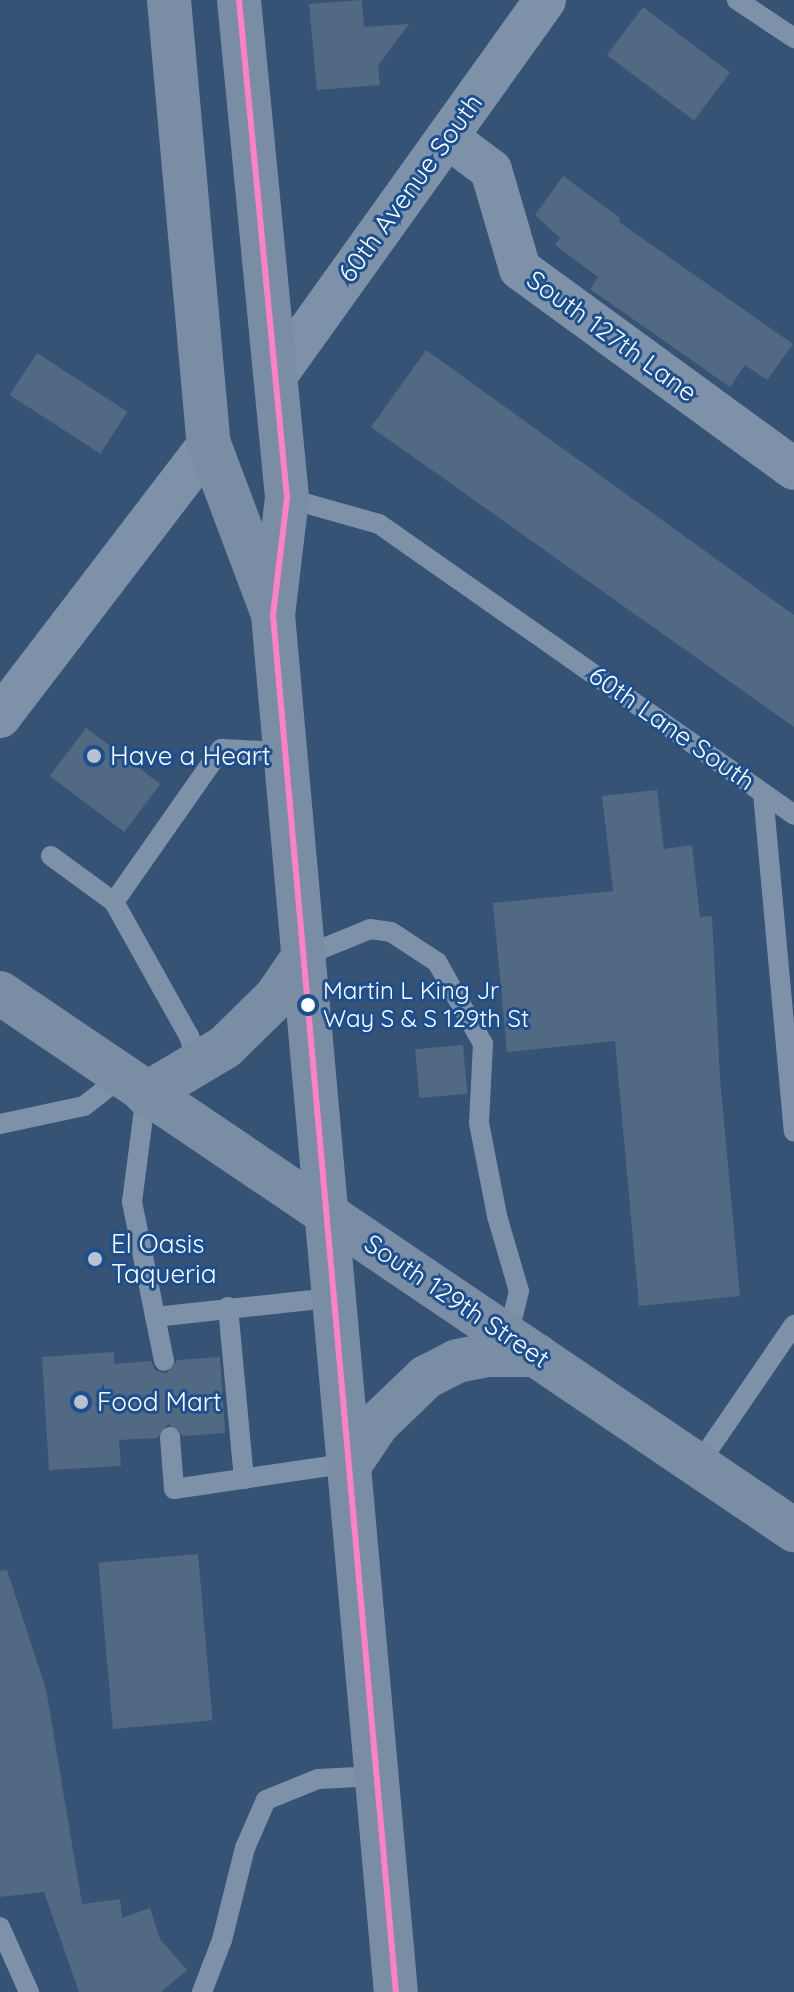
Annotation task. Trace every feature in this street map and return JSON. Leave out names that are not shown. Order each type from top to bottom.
[{"type":"main road","points":[[169,0],[209,444],[273,615]]},
{"type":"main road","points":[[239,0],[287,498],[273,615],[327,1212],[331,1298],[351,1463],[396,1992]]},
{"type":"main road","points":[[133,1086],[199,1065],[276,997],[304,956]]},
{"type":"main road","name":"South 129th Street","points":[[0,993],[133,1086],[327,1212],[794,1530]]},
{"type":"main road","points":[[351,1463],[378,1423],[426,1377],[457,1361],[522,1346]]},
{"type":"street","name":"60th Avenue South","points":[[276,376],[545,0]]},
{"type":"street","name":"South 127th Lane","points":[[447,137],[491,170],[520,269],[794,469]]},
{"type":"street","points":[[0,717],[209,444]]},
{"type":"lane","points":[[737,0],[794,38]]},
{"type":"lane","name":"60th Lane South","points":[[287,498],[379,524],[763,793],[794,1132]]},
{"type":"lane","points":[[114,902],[221,749],[285,752]]},
{"type":"lane","points":[[763,793],[794,815]]},
{"type":"lane","points":[[51,856],[114,902],[189,1036],[199,1065]]},
{"type":"lane","points":[[304,956],[370,929],[391,932],[437,962],[483,1044],[479,1123],[497,1216],[519,1291],[522,1346]]},
{"type":"lane","points":[[0,1124],[84,1106],[133,1086],[132,1202],[164,1361]]},
{"type":"lane","points":[[155,1317],[331,1298]]},
{"type":"lane","points":[[228,1307],[244,1479]]},
{"type":"lane","points":[[698,1465],[794,1325]]},
{"type":"lane","points":[[170,1437],[174,1489],[351,1463]]},
{"type":"lane","points":[[202,1992],[222,1940],[245,1848],[266,1800],[318,1779],[377,1776]]},
{"type":"lane","points":[[0,1927],[29,1992]]},
{"type":"building","points":[[362,0],[364,27],[409,24],[378,66],[380,85],[317,90],[309,4]]},
{"type":"building","points":[[643,7],[730,73],[694,121],[607,55]]},
{"type":"building","points":[[563,176],[620,218],[619,222],[793,344],[767,380],[745,365],[730,387],[590,289],[598,277],[555,245],[560,238],[535,215]]},
{"type":"building","points":[[426,350],[794,615],[794,727],[371,427]]},
{"type":"building","points":[[37,353],[128,412],[100,454],[10,395]]},
{"type":"building","name":"Have a Heart","points":[[86,728],[160,784],[124,832],[50,776]]},
{"type":"building","points":[[657,790],[664,849],[692,845],[700,917],[712,916],[720,1078],[740,1296],[639,1306],[615,1041],[507,1052],[493,903],[613,891],[602,796]]},
{"type":"building","points":[[463,1045],[467,1094],[419,1098],[415,1049]]},
{"type":"building","points":[[114,1352],[114,1364],[151,1361],[155,1370],[166,1374],[177,1360],[220,1357],[225,1433],[183,1436],[168,1424],[157,1438],[119,1440],[121,1466],[49,1470],[42,1357]]},
{"type":"building","points":[[198,1554],[213,1720],[113,1729],[98,1563]]},
{"type":"building","points":[[7,1570],[46,1689],[82,1904],[120,1899],[122,1918],[150,1908],[160,1939],[187,1970],[161,1992],[79,1992],[44,1892],[0,1897],[0,1571]]},
{"type":"transit line","points":[[239,0],[287,498],[273,615],[396,1992]]},
{"type":"place","name":"Have a Heart","points":[[94,756]]},
{"type":"place","name":"Martin L King Jr Way S & S 129th St","points":[[308,1005]]},
{"type":"place","name":"El Oasis Taqueria","points":[[95,1259]]},
{"type":"place","name":"Food Mart","points":[[81,1402]]}]
